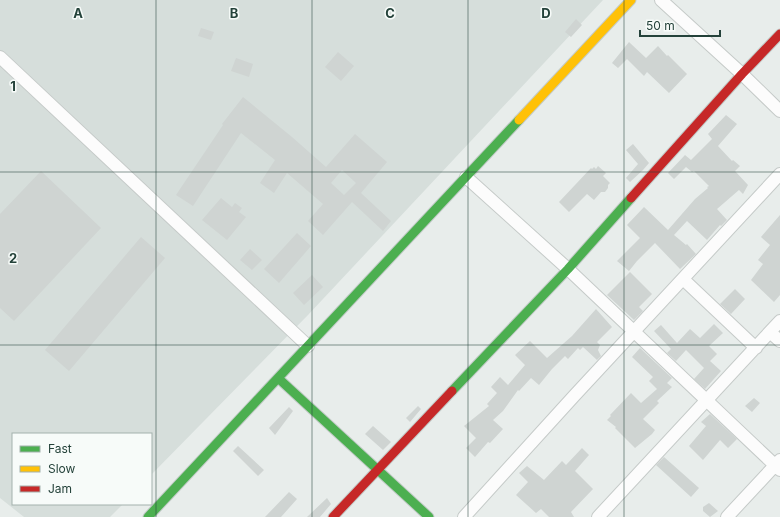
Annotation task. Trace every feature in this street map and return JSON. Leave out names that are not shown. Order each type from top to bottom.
[{"type":"street","points":[[148,517],[631,0]]},
{"type":"street","points":[[661,0],[780,111]]},
{"type":"street","points":[[334,517],[568,269],[742,74],[780,34]]},
{"type":"street","points":[[0,57],[308,346]]},
{"type":"street","points":[[464,517],[780,174]]},
{"type":"street","points":[[466,176],[568,269],[706,400],[778,465],[727,517]]},
{"type":"street","points":[[683,279],[756,348]]},
{"type":"street","points":[[598,517],[780,321]]},
{"type":"street","points":[[770,332],[780,341]]},
{"type":"street","points":[[278,378],[429,517]]},
{"type":"shaded area","points":[[0,0],[603,0],[308,315],[152,474],[152,433],[12,433],[12,505],[122,505],[110,517],[24,517],[0,498]]},
{"type":"building","points":[[576,19],[582,25],[571,37],[565,32]]},
{"type":"building","points":[[201,28],[214,32],[211,40],[198,36]]},
{"type":"building","points":[[629,42],[646,58],[658,46],[687,74],[669,93],[647,72],[644,76],[627,59],[618,68],[612,63]]},
{"type":"building","points":[[338,52],[354,66],[341,81],[325,67]]},
{"type":"building","points":[[236,58],[253,64],[249,77],[231,71]]},
{"type":"building","points":[[243,97],[326,167],[355,134],[387,162],[361,193],[391,221],[383,231],[352,202],[323,235],[308,221],[323,204],[287,173],[274,193],[260,183],[275,160],[241,133],[193,206],[176,195],[223,125],[222,124]],"holes":[[[342,170],[356,183],[344,195],[331,183]]]},
{"type":"building","points":[[726,115],[737,124],[718,146],[732,161],[733,160],[740,166],[735,171],[748,185],[743,194],[739,190],[717,209],[727,220],[721,226],[720,225],[707,240],[687,221],[674,235],[686,245],[687,244],[696,254],[680,269],[655,243],[629,271],[617,261],[640,238],[627,225],[644,207],[668,230],[695,199],[708,188],[707,187],[709,186],[694,171],[692,172],[686,167],[674,179],[668,173],[685,155],[691,160],[712,139],[708,134]]},
{"type":"building","points":[[633,144],[649,163],[630,182],[626,178],[638,164],[626,150]]},
{"type":"building","points":[[598,166],[606,173],[603,176],[610,183],[608,188],[605,192],[601,192],[594,200],[587,194],[569,212],[559,202],[591,168],[592,169],[594,167],[596,169]]},
{"type":"building","points":[[41,171],[101,228],[14,321],[0,308],[0,214]]},
{"type":"building","points":[[221,198],[232,207],[235,203],[242,208],[239,212],[246,217],[227,240],[202,220]]},
{"type":"building","points":[[780,215],[780,295],[774,302],[751,280],[763,264],[758,260],[770,245],[761,237]]},
{"type":"building","points":[[297,233],[311,246],[279,283],[264,269]]},
{"type":"building","points":[[141,237],[165,258],[69,371],[45,350]]},
{"type":"building","points":[[250,249],[262,260],[252,270],[240,260]]},
{"type":"building","points":[[630,272],[652,294],[639,307],[643,311],[634,320],[607,295]]},
{"type":"building","points":[[312,275],[323,287],[304,305],[293,293]]},
{"type":"building","points":[[735,289],[745,299],[731,314],[720,304]]},
{"type":"building","points":[[596,309],[612,327],[597,342],[600,345],[598,350],[601,356],[597,360],[583,347],[580,350],[578,348],[568,359],[565,356],[539,385],[531,378],[519,391],[518,390],[503,411],[493,420],[503,429],[490,443],[488,442],[475,457],[466,448],[476,438],[464,426],[489,406],[487,404],[497,393],[491,387],[500,377],[508,385],[525,365],[515,355],[530,341],[547,358],[572,336]]},
{"type":"building","points":[[714,324],[723,333],[709,346],[717,354],[710,361],[721,371],[705,389],[694,379],[704,368],[686,350],[676,361],[667,353],[671,349],[654,331],[661,325],[677,343],[690,329],[700,338]]},
{"type":"building","points":[[640,348],[672,378],[667,383],[672,387],[657,401],[659,403],[643,419],[655,430],[635,448],[615,428],[616,427],[607,420],[631,393],[641,403],[657,389],[649,381],[653,377],[632,357]]},
{"type":"building","points":[[754,398],[760,403],[752,412],[745,406]]},
{"type":"building","points":[[418,406],[421,409],[410,422],[406,418]]},
{"type":"building","points":[[289,407],[293,411],[275,435],[269,428]]},
{"type":"building","points":[[710,414],[737,439],[728,448],[720,440],[703,460],[689,446],[706,426],[701,422]]},
{"type":"building","points":[[373,426],[391,442],[383,450],[365,434]]},
{"type":"building","points":[[238,446],[264,470],[258,476],[233,451]]},
{"type":"building","points":[[582,448],[589,455],[575,471],[593,489],[571,512],[574,517],[549,517],[541,509],[536,513],[516,495],[528,482],[519,473],[527,466],[544,480],[562,461],[566,465]]},
{"type":"building","points":[[664,457],[699,488],[691,497],[656,465]]},
{"type":"building","points":[[289,492],[297,499],[281,517],[265,517]]},
{"type":"building","points":[[327,498],[331,504],[320,517],[307,517]]},
{"type":"building","points":[[709,503],[718,511],[710,517],[703,511],[703,507]]},
{"type":"traffic: fast","points":[[148,517],[519,120]]},
{"type":"traffic: fast","points":[[452,391],[568,269],[631,198]]},
{"type":"traffic: fast","points":[[278,378],[429,517]]},
{"type":"traffic: slow","points":[[519,120],[631,0]]},
{"type":"traffic: jam","points":[[631,198],[742,74],[780,34]]},
{"type":"traffic: jam","points":[[333,517],[452,391]]}]
